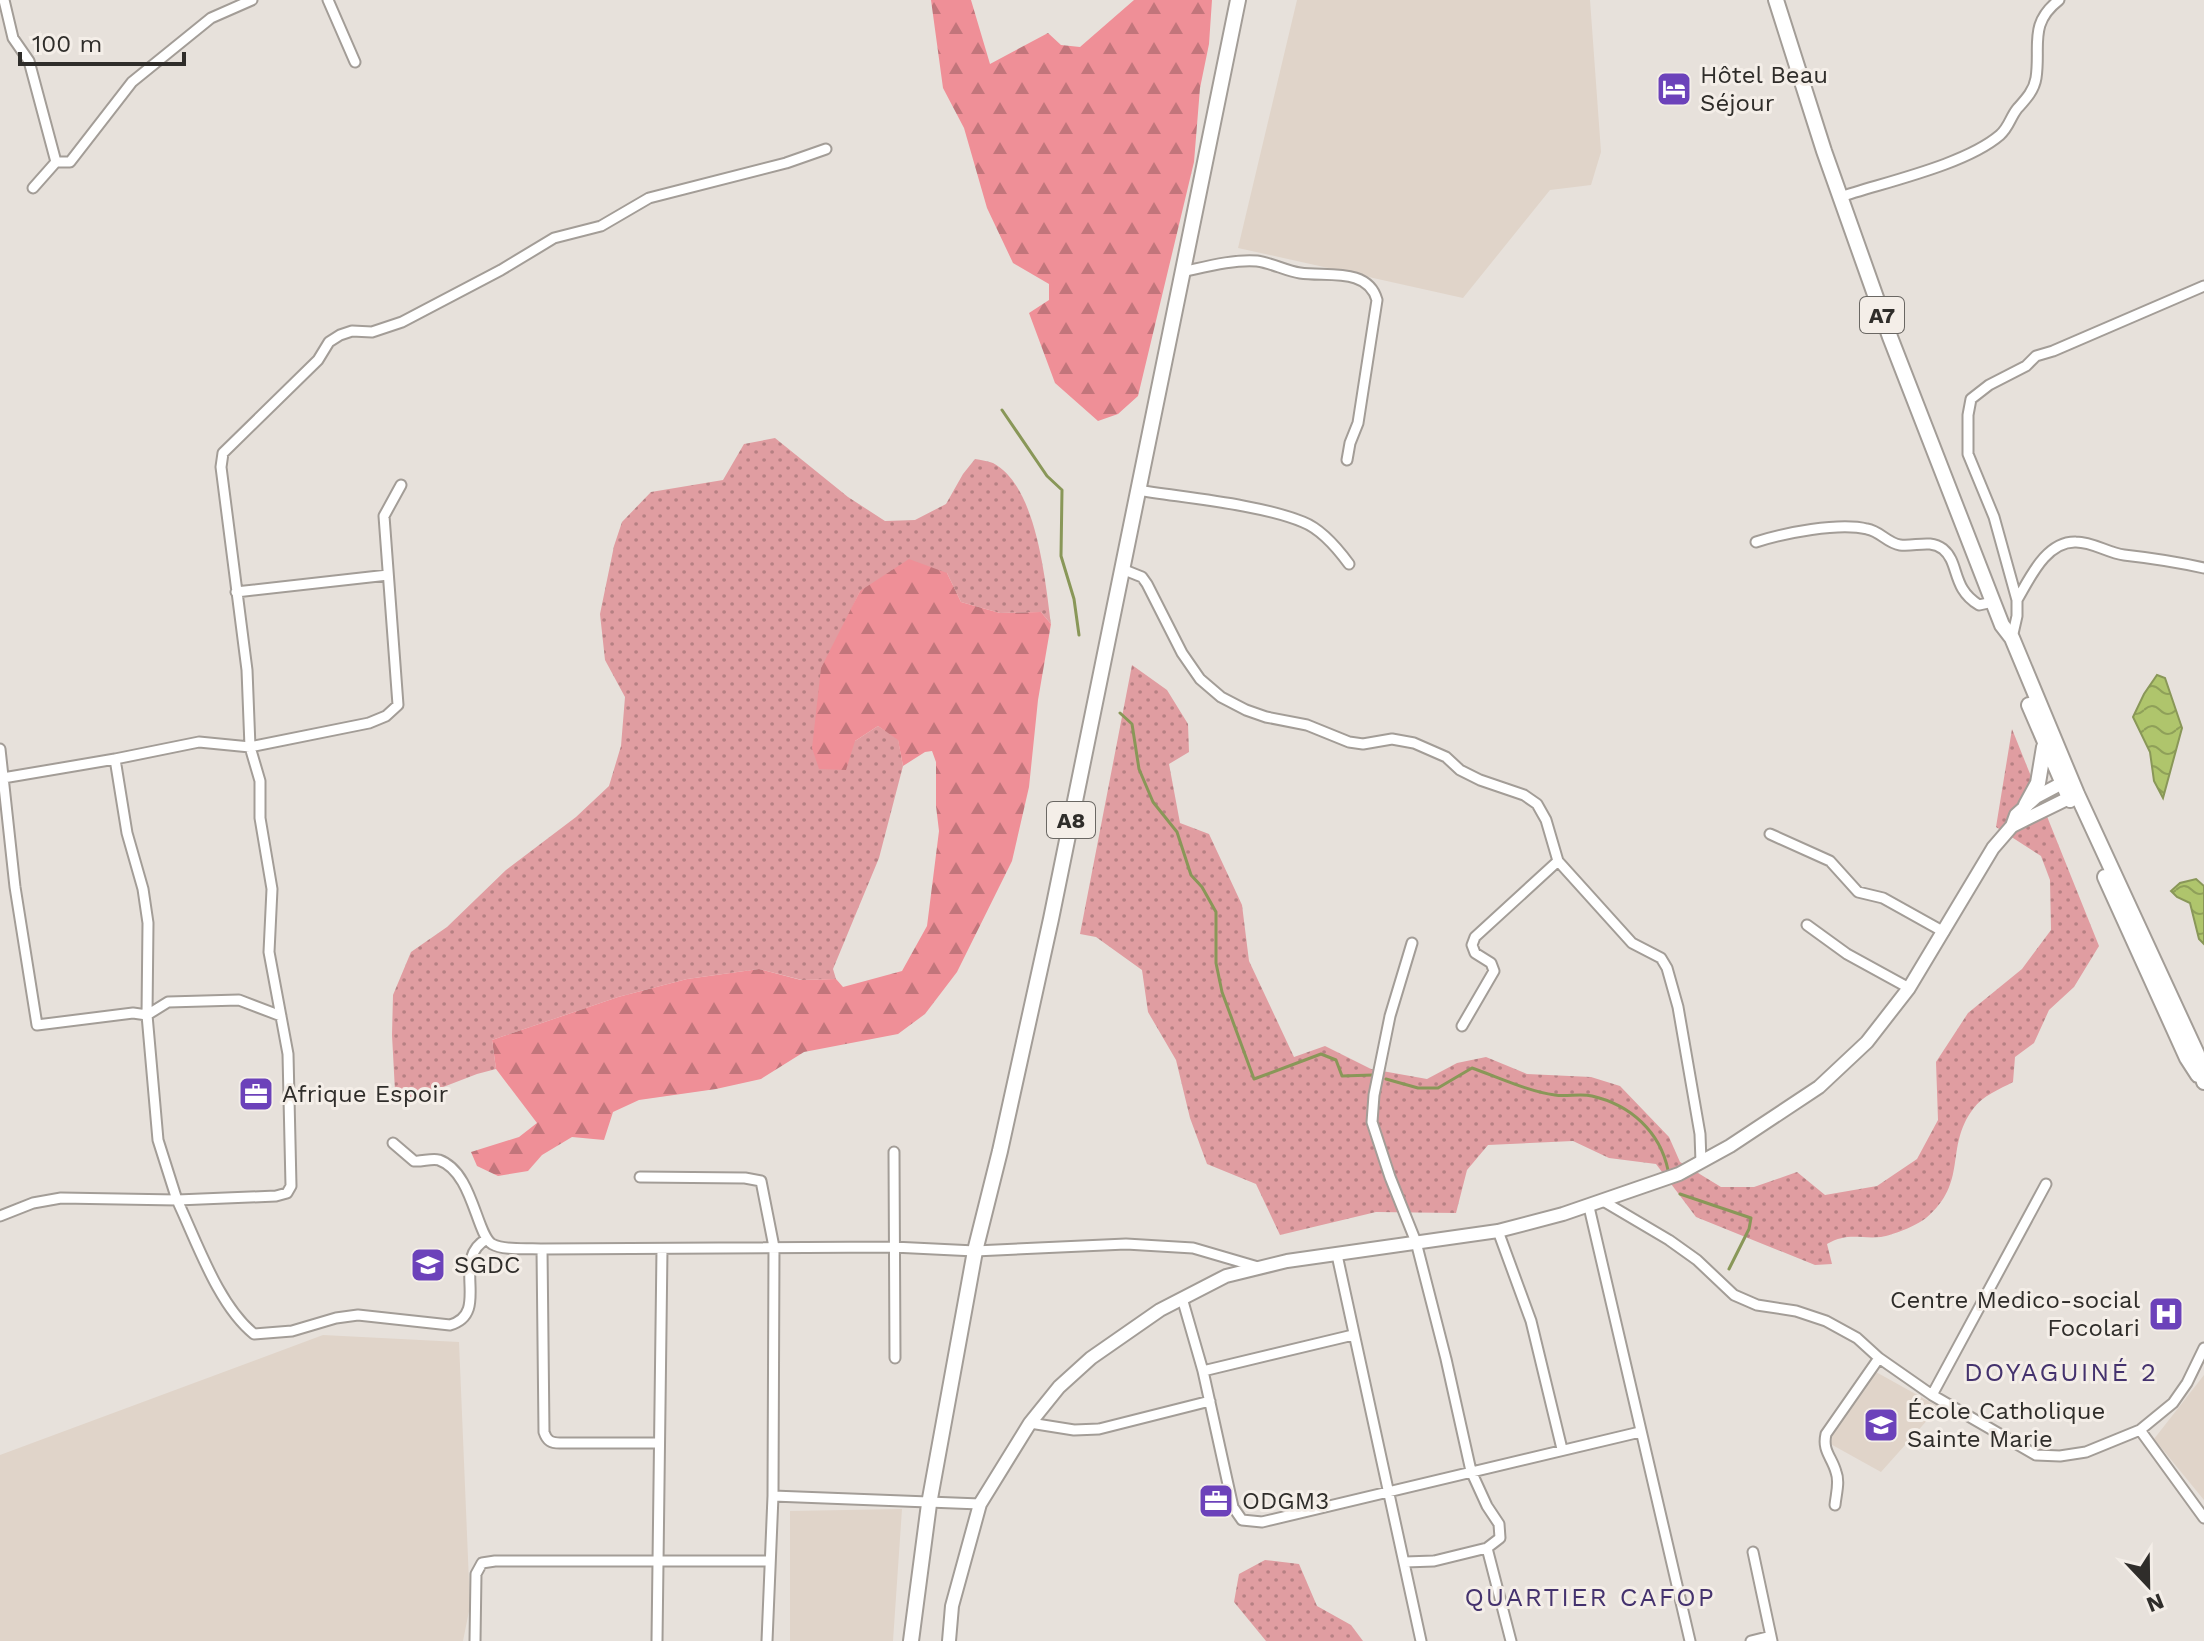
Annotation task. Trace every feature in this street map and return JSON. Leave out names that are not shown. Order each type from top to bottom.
[{"type":"main road","name":"A8","points":[[911,1641],[929,1504],[975,1251],[1024,1043],[1238,0]]},
{"type":"main road","name":"A7","points":[[1776,0],[1840,197],[1890,337],[2044,742],[2066,781]]},
{"type":"main road","name":"A7","points":[[2002,625],[2012,638],[2066,781],[2187,1058],[2204,1084]]},
{"type":"main road","points":[[2026,805],[2041,770],[2044,742]]},
{"type":"street","points":[[4,0],[13,38],[29,61],[56,162]]},
{"type":"street","points":[[33,188],[56,162],[70,162],[132,82],[211,18],[252,0]]},
{"type":"street","points":[[328,0],[355,62]]},
{"type":"street","points":[[1840,197],[1953,160],[2000,135],[2034,86],[2037,75],[2035,45],[2039,26],[2046,10],[2059,0]]},
{"type":"street","points":[[0,1216],[33,1203],[61,1198],[177,1200],[276,1196],[287,1193],[291,1186],[288,1054],[269,952],[272,889],[263,845],[260,781],[250,747],[247,670],[221,467],[223,453],[318,360],[329,342],[352,331],[372,332],[402,322],[554,238],[601,226],[649,198],[786,163],[826,149]]},
{"type":"street","points":[[1182,272],[1257,261],[1300,273],[1330,273],[1364,281],[1371,286],[1377,300],[1358,423],[1347,460]]},
{"type":"street","points":[[2012,638],[2017,600],[1994,517],[1968,454],[1967,425],[1971,399],[1989,385],[2026,366],[2036,356],[2204,286]]},
{"type":"street","points":[[3,778],[199,742],[250,747],[369,723],[386,716],[398,705],[384,516],[401,485]]},
{"type":"street","points":[[1137,490],[1261,511],[1306,522],[1332,544],[1349,564]]},
{"type":"street","points":[[1756,542],[1800,531],[1863,527],[1878,531],[1890,542],[1930,544],[1943,549],[1961,590],[1970,600],[1979,605],[1993,602]]},
{"type":"street","points":[[2017,600],[2048,552],[2076,542],[2116,553],[2204,568]]},
{"type":"street","points":[[1122,569],[1142,577],[1182,653],[1200,679],[1221,697],[1256,714],[1307,725],[1349,742],[1363,744],[1392,739],[1429,748],[1446,757],[1460,770],[1524,795],[1537,804],[1546,820],[1558,861],[1632,943],[1661,958],[1667,968],[1678,1007],[1700,1134],[1701,1162]]},
{"type":"street","points":[[236,592],[388,575]]},
{"type":"street","points":[[0,749],[15,887],[37,1025],[133,1013],[147,1015],[168,1002],[239,1000],[281,1016]]},
{"type":"street","points":[[115,759],[127,833],[143,889],[148,923],[147,1015],[158,1140],[177,1200],[240,1323],[254,1334],[292,1331],[358,1315],[450,1325],[462,1322],[469,1315],[471,1258],[477,1244],[487,1239]]},
{"type":"street","points":[[949,1641],[952,1606],[980,1504],[1030,1423],[1059,1387],[1091,1358],[1138,1323],[1226,1276],[1258,1267],[1498,1231],[1589,1207],[1679,1174],[1765,1125],[1819,1087],[1867,1042],[1909,988],[2016,815],[2026,805],[2066,781]]},
{"type":"street","points":[[2012,826],[2073,796]]},
{"type":"street","points":[[1770,834],[1830,861],[1858,892],[1891,901],[1944,932]]},
{"type":"street","points":[[1462,1026],[1494,971],[1491,963],[1475,953],[1472,945],[1475,937],[1558,861]]},
{"type":"street","points":[[1807,925],[1847,954],[1909,988]]},
{"type":"street","points":[[1405,1562],[1434,1561],[1487,1548],[1500,1538],[1501,1531],[1471,1471],[1416,1242],[1372,1122],[1374,1095],[1390,1016],[1412,943]]},
{"type":"street","points":[[393,1143],[414,1161],[438,1160],[450,1168],[467,1190],[487,1239],[497,1246],[542,1249],[893,1247],[975,1251],[1126,1244],[1208,1251],[1258,1267]]},
{"type":"street","points":[[894,1152],[895,1358]]},
{"type":"street","points":[[640,1177],[745,1178],[761,1181],[774,1247],[773,1496],[767,1641]]},
{"type":"street","points":[[1932,1395],[2046,1184]]},
{"type":"street","points":[[1603,1201],[1697,1260],[1734,1295],[1757,1305],[1796,1311],[1826,1321],[1857,1338],[1879,1358],[1932,1395],[2036,1455],[2060,1456],[2086,1452],[2140,1430],[2173,1403],[2204,1348]]},
{"type":"street","points":[[1589,1207],[1690,1641]]},
{"type":"street","points":[[1498,1231],[1531,1321],[1562,1449]]},
{"type":"street","points":[[542,1249],[546,1438],[551,1443],[658,1443]]},
{"type":"street","points":[[657,1641],[662,1249]]},
{"type":"street","points":[[1337,1255],[1421,1641]]},
{"type":"street","points":[[1182,1298],[1203,1371],[1233,1507],[1242,1520],[1262,1522],[1640,1432]]},
{"type":"street","points":[[1203,1371],[1353,1335]]},
{"type":"street","points":[[1835,1505],[1838,1480],[1836,1468],[1824,1444],[1826,1434],[1879,1358]]},
{"type":"street","points":[[1030,1423],[1074,1430],[1099,1429],[1210,1401]]},
{"type":"street","points":[[2140,1430],[2204,1518]]},
{"type":"street","points":[[773,1496],[980,1504]]},
{"type":"street","points":[[1487,1548],[1511,1641]]},
{"type":"street","points":[[1751,1641],[1772,1639],[1753,1552]]},
{"type":"street","points":[[475,1641],[476,1574],[482,1563],[769,1561]]},
{"type":"shaded area","points":[[1297,0],[1590,0],[1601,152],[1591,185],[1550,190],[1463,298],[1238,248]]},
{"type":"shaded area","points":[[775,438],[848,497],[885,521],[915,520],[946,504],[975,459],[993,463],[1008,475],[1029,512],[1042,560],[1051,624],[1041,612],[1000,613],[961,602],[947,573],[860,591],[846,621],[855,741],[878,726],[898,739],[903,766],[879,858],[833,969],[836,979],[802,980],[759,969],[687,979],[618,997],[492,1040],[496,1069],[412,1099],[395,1091],[393,995],[411,952],[447,927],[506,870],[576,817],[609,786],[621,746],[625,697],[605,660],[600,614],[622,522],[651,492],[723,480],[744,444]]},
{"type":"shaded area","points":[[1132,665],[1167,690],[1188,724],[1189,752],[1169,764],[1180,823],[1209,834],[1242,905],[1249,961],[1294,1057],[1325,1046],[1371,1069],[1427,1079],[1457,1063],[1486,1057],[1527,1074],[1591,1077],[1620,1086],[1669,1137],[1680,1162],[1721,1187],[1754,1187],[1797,1172],[1825,1195],[1877,1186],[1917,1159],[1938,1120],[1936,1062],[1968,1013],[2022,969],[2051,930],[2050,880],[2041,856],[1996,827],[2012,729],[2099,946],[2074,987],[2049,1010],[2034,1043],[2015,1057],[2013,1082],[1977,1104],[1964,1123],[1952,1178],[1939,1205],[1922,1221],[1898,1232],[1881,1237],[1834,1240],[1827,1244],[1832,1264],[1815,1265],[1696,1217],[1656,1164],[1609,1158],[1573,1141],[1488,1145],[1467,1170],[1456,1213],[1376,1212],[1280,1235],[1256,1184],[1207,1164],[1190,1118],[1176,1060],[1148,1012],[1142,970],[1096,937],[1080,934]]},
{"type":"shaded area","points":[[323,1335],[459,1342],[470,1606],[463,1641],[0,1641],[0,1455]]},
{"type":"shaded area","name":"École Catholique Sainte Marie","points":[[1876,1372],[1939,1407],[1881,1472],[1827,1442]]},
{"type":"shaded area","points":[[2204,1375],[2204,1500],[2154,1439]]},
{"type":"shaded area","points":[[902,1509],[893,1641],[790,1641],[790,1511]]},
{"type":"shaded area","points":[[1265,1560],[1299,1564],[1317,1606],[1351,1625],[1363,1641],[1266,1641],[1234,1602],[1239,1574]]},
{"type":"green space","points":[[931,0],[971,0],[990,64],[1048,33],[1061,45],[1080,47],[1134,0],[1212,0],[1194,162],[1138,396],[1118,414],[1098,421],[1055,383],[1029,313],[1049,300],[1049,284],[1013,263],[987,208],[964,128],[943,88]]},
{"type":"green space","points":[[909,559],[947,573],[961,602],[1000,613],[1041,612],[1051,624],[1038,700],[1029,787],[1012,861],[957,972],[925,1014],[898,1034],[804,1052],[761,1079],[639,1100],[613,1112],[604,1140],[572,1137],[542,1155],[528,1171],[498,1176],[477,1166],[471,1152],[519,1137],[537,1123],[496,1069],[492,1040],[618,997],[687,979],[759,969],[801,980],[836,979],[843,987],[902,971],[927,926],[939,831],[936,762],[932,751],[903,766],[898,740],[878,726],[855,741],[846,770],[819,769],[812,748],[821,668],[860,591]]},
{"type":"water","points":[[2157,675],[2165,678],[2182,728],[2163,798],[2154,781],[2150,752],[2133,717]]},
{"type":"water","points":[[2196,879],[2204,886],[2204,944],[2199,939],[2190,903],[2171,891],[2180,883]]},
{"type":"waterway","points":[[1002,410],[1047,476],[1062,490],[1061,556],[1074,599],[1079,635]]},
{"type":"waterway","points":[[1120,713],[1132,724],[1139,769],[1153,802],[1177,832],[1191,875],[1216,912],[1216,963],[1222,992],[1254,1079],[1321,1054],[1336,1060],[1342,1076],[1373,1075]]},
{"type":"waterway","points":[[1386,1079],[1418,1088],[1438,1088],[1472,1068],[1544,1093],[1587,1095],[1606,1100],[1631,1113],[1651,1132],[1668,1170]]},
{"type":"waterway","points":[[1680,1194],[1751,1218],[1749,1229],[1729,1269]]},
{"type":"place","name":"Hôtel Beau Séjour","points":[[1674,89]]},
{"type":"place","name":"Afrique Espoir","points":[[256,1094]]},
{"type":"place","name":"SGDC","points":[[428,1265]]},
{"type":"place","name":"Centre Medico-social Focolari","points":[[2166,1314]]},
{"type":"place","name":"École Catholique Sainte Marie","points":[[1881,1425]]},
{"type":"place","name":"ODGM3","points":[[1216,1501]]},
{"type":"district","name":"DOYAGUINÉ 2","points":[[2061,1372]]},
{"type":"district","name":"QUARTIER CAFOP","points":[[1590,1597]]}]
